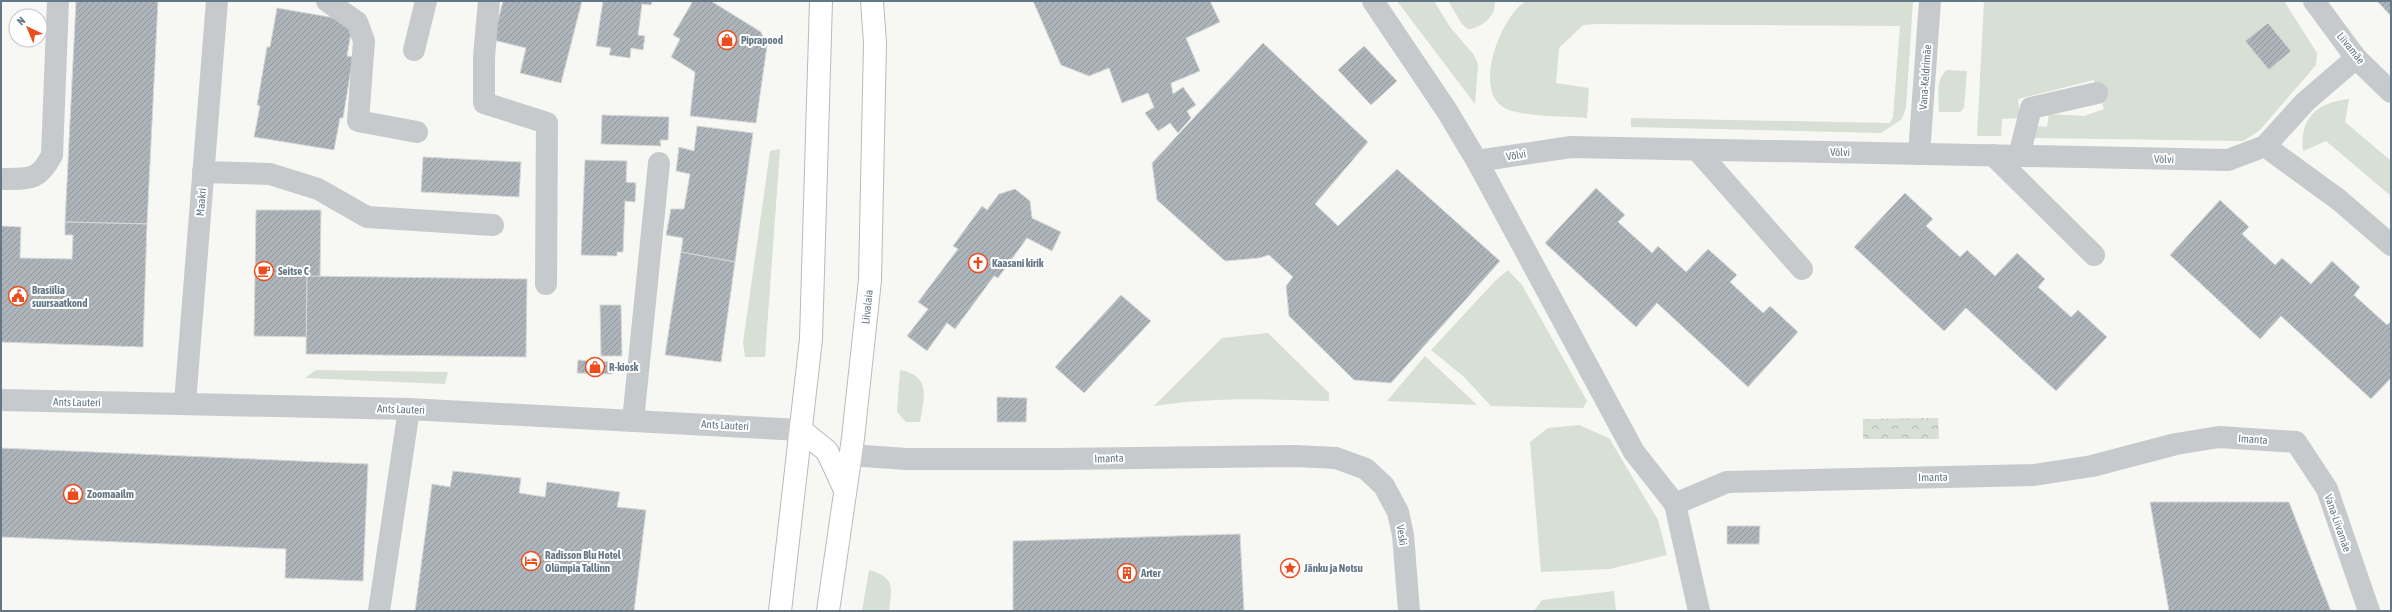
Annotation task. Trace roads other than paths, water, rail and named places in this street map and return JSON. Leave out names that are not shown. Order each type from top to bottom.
[{"type":"main road","points":[[780,611],[811,339],[821,1]]},
{"type":"main road","name":"Liivalaia","points":[[828,611],[850,455],[870,280],[875,43],[872,1]]},
{"type":"main road","points":[[801,430],[827,451],[845,490]]},
{"type":"street","points":[[4,179],[27,179],[44,171],[52,155],[58,1]]},
{"type":"street","name":"Maakri","points":[[185,403],[217,1]]},
{"type":"street","points":[[328,1],[357,22],[364,40],[358,120],[417,132]]},
{"type":"street","points":[[414,50],[426,1]]},
{"type":"street","points":[[489,1],[484,57],[484,103],[547,123],[546,284]]},
{"type":"street","points":[[1373,1],[1447,111],[1477,161],[1634,452],[1675,504],[1699,611]]},
{"type":"street","name":"Vana-Keldrimäe","points":[[1919,154],[1930,1]]},
{"type":"street","name":"Liivamäe","points":[[2314,1],[2356,58],[2391,92]]},
{"type":"street","name":"Võlvi","points":[[1477,161],[1571,147],[2228,160],[2264,146],[2305,102],[2356,58]]},
{"type":"street","points":[[2019,156],[2031,108],[2097,93]]},
{"type":"street","points":[[2264,146],[2339,200],[2391,245]]},
{"type":"street","points":[[1697,150],[1802,268]]},
{"type":"street","points":[[1993,155],[2094,255]]},
{"type":"street","points":[[633,421],[659,162]]},
{"type":"street","points":[[203,172],[270,174],[318,189],[367,217],[493,225]]},
{"type":"street","name":"Ants Lauteri","points":[[1,400],[409,409],[801,430]]},
{"type":"street","points":[[379,611],[409,409]]},
{"type":"street","name":"Imanta","points":[[1675,504],[1727,482],[2034,475],[2092,466],[2176,444],[2220,437],[2296,442]]},
{"type":"street","name":"Vana-Liivamäe","points":[[2296,442],[2326,489],[2368,611]]},
{"type":"street","name":"Imanta","points":[[850,455],[906,459],[1295,456],[1336,458],[1366,469]]},
{"type":"street","name":"Veski","points":[[1366,469],[1384,486],[1398,512],[1403,535],[1409,611]]},
{"type":"place","name":"Piprapood","points":[[727,40]]},
{"type":"place","name":"Kaasani kirik","points":[[978,263]]},
{"type":"place","name":"Seitse C","points":[[264,271]]},
{"type":"place","name":"Brasiilia suursaatkond","points":[[18,296]]},
{"type":"place","name":"R-kiosk","points":[[595,367]]},
{"type":"place","name":"Zoomaailm","points":[[73,494]]},
{"type":"place","name":"Radisson Blu Hotel Olümpia Tallinn","points":[[531,561]]},
{"type":"place","name":"Jänku ja Notsu","points":[[1290,568]]},
{"type":"place","name":"Arter","points":[[1127,573]]}]
